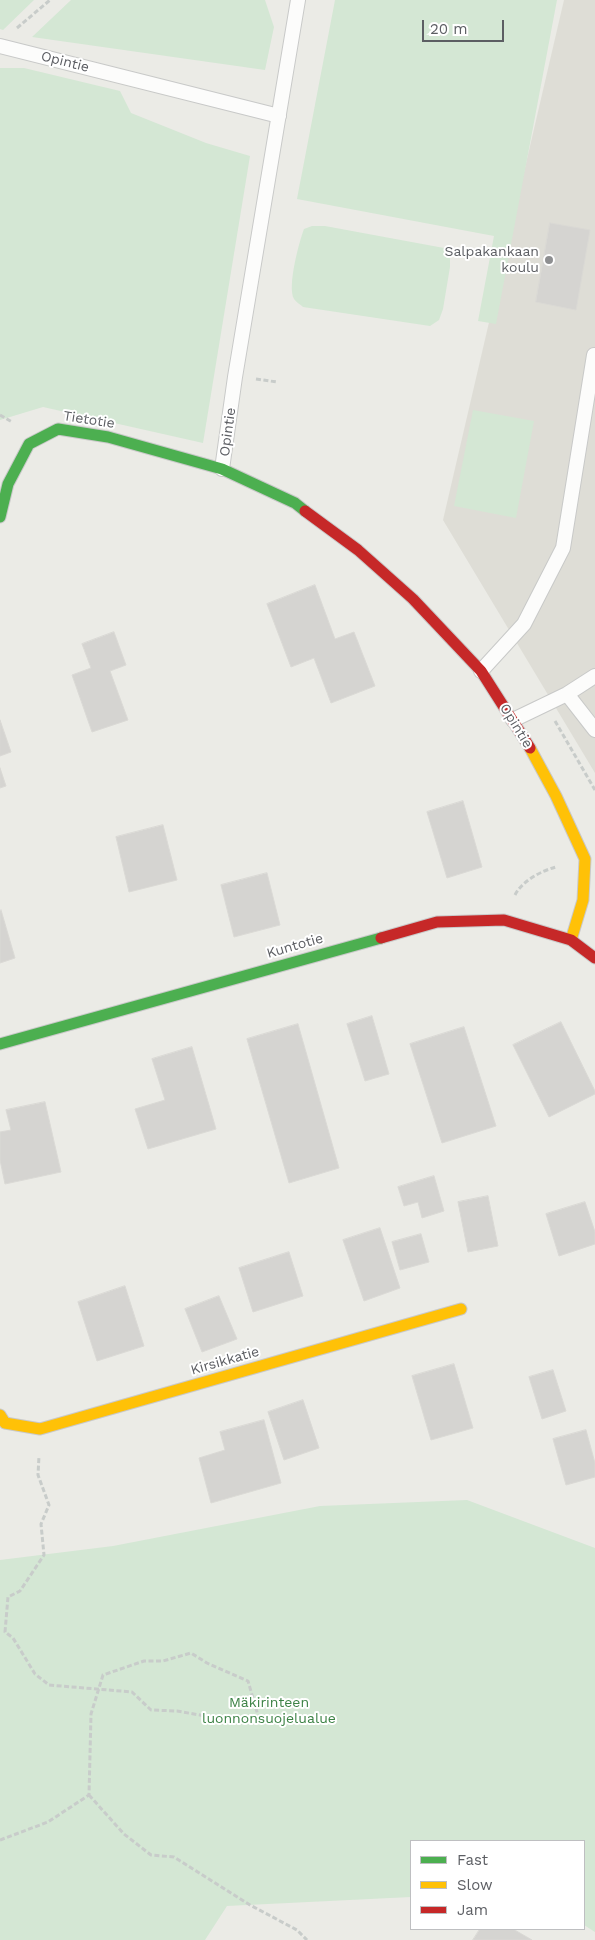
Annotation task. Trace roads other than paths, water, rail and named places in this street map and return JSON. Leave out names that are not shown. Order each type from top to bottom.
[{"type":"street","name":"Tietotie","points":[[0,517],[8,484],[29,444],[58,429],[108,437],[222,469]]},
{"type":"street","name":"Opintie","points":[[222,469],[296,503],[358,550],[413,599],[481,671],[513,720],[556,796],[584,859],[583,900],[571,940]]},
{"type":"street","name":"Kuntotie","points":[[0,1044],[437,922],[504,920],[571,940],[595,958]]},
{"type":"street","name":"Kirsikkatie","points":[[0,1416],[5,1423],[40,1429],[461,1309]]},
{"type":"lane","points":[[279,116],[298,0]]},
{"type":"lane","name":"Opintie","points":[[0,46],[279,116],[235,377],[222,469]]},
{"type":"lane","points":[[481,671],[524,624],[563,548],[594,355]]},
{"type":"lane","points":[[513,720],[567,694],[595,676]]},
{"type":"lane","points":[[567,694],[595,730]]},
{"type":"place","name":"Salpakankaan koulu","points":[[549,260]]},
{"type":"park label","name":"Mäkirinteen luonnonsuojelualue","points":[[269,1712]]}]
